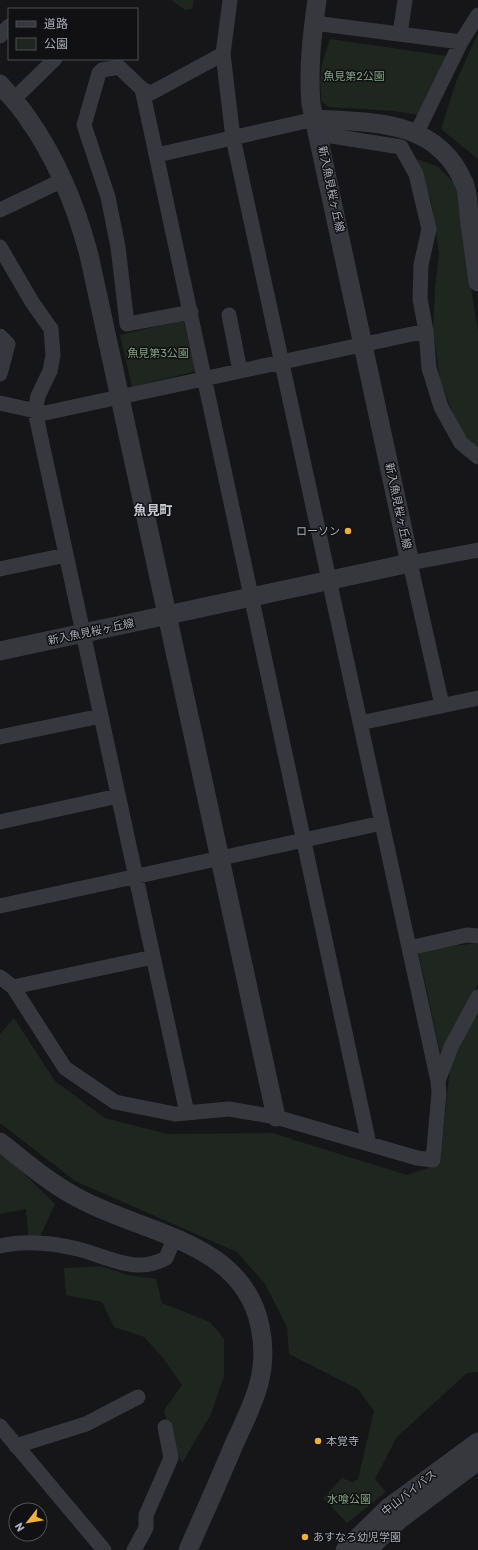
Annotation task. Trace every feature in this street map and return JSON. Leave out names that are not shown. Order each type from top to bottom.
[{"type":"street","points":[[0,977],[13,987],[65,1068],[115,1102],[175,1114],[228,1109],[276,1117],[417,1158],[433,1160],[440,1093],[438,1081],[233,138],[223,54],[230,0]]},
{"type":"street","name":"新入魚見桜ヶ丘線","points":[[0,651],[410,563],[364,343],[311,104],[309,76],[317,0]]},
{"type":"street","points":[[400,34],[405,0]]},
{"type":"street","points":[[417,132],[460,42],[478,14]]},
{"type":"street","points":[[314,23],[460,42]]},
{"type":"street","points":[[0,36],[8,27]]},
{"type":"street","points":[[191,312],[127,324],[118,247],[108,197],[84,125],[92,94],[102,70],[118,67],[142,89],[151,92],[223,54]]},
{"type":"street","points":[[13,100],[54,60]]},
{"type":"street","points":[[0,84],[27,116],[44,143],[63,180],[80,223],[89,255],[276,1117]]},
{"type":"street","points":[[142,89],[369,1144]]},
{"type":"street","points":[[317,126],[401,147],[416,174],[429,229],[421,265],[420,299],[426,331],[429,368],[441,407],[461,443],[478,457]]},
{"type":"street","points":[[157,156],[233,138],[317,126],[397,126],[417,132],[436,144],[450,158],[464,184],[478,282]]},
{"type":"street","points":[[0,210],[63,180]]},
{"type":"street","points":[[0,248],[32,302],[51,329],[53,342],[50,371],[38,396],[35,411],[187,1113]]},
{"type":"street","points":[[229,315],[240,370]]},
{"type":"street","points":[[0,403],[45,413],[364,343],[426,331]]},
{"type":"street","points":[[0,336],[8,344],[0,374]]},
{"type":"street","points":[[442,706],[410,563],[478,550]]},
{"type":"street","points":[[0,569],[66,554]]},
{"type":"street","points":[[360,723],[478,698]]},
{"type":"street","points":[[0,737],[101,716]]},
{"type":"street","points":[[0,822],[118,796]]},
{"type":"street","points":[[0,906],[382,823]]},
{"type":"street","points":[[409,948],[467,935],[478,936]]},
{"type":"street","points":[[13,987],[153,957]]},
{"type":"street","points":[[438,1081],[451,1048],[478,997]]},
{"type":"street","points":[[0,1142],[54,1184],[83,1201],[207,1253],[234,1275],[254,1306],[259,1319],[263,1347],[260,1383],[188,1550]]},
{"type":"street","points":[[0,1246],[15,1243],[51,1244],[79,1250],[119,1263],[137,1266],[152,1264],[166,1258],[174,1239]]},
{"type":"street","points":[[16,1446],[86,1424],[138,1397]]},
{"type":"street","points":[[0,1426],[104,1550]]},
{"type":"street","points":[[134,1550],[146,1528],[146,1515],[171,1458],[165,1427]]},
{"type":"street","name":"中山バイパス","points":[[345,1550],[388,1508],[478,1442]]},
{"type":"street","name":"中山バイパス","points":[[367,1550],[399,1520],[478,1461]]},
{"type":"green space","points":[[171,0],[194,0],[192,9],[185,10]]},
{"type":"green space","points":[[478,33],[478,159],[441,129],[456,82]]},
{"type":"green space","name":"魚見第2公園","points":[[330,39],[447,56],[418,115],[394,111],[328,107],[322,102],[320,77],[322,63]]},
{"type":"green space","points":[[417,159],[437,166],[454,183],[466,222],[470,281],[478,332],[478,451],[461,434],[440,380],[433,329],[435,288],[439,253],[431,201]]},
{"type":"green space","name":"魚見第3公園","points":[[183,320],[196,371],[132,387],[120,335]]},
{"type":"green space","points":[[478,943],[478,984],[440,1052],[418,950]]},
{"type":"green space","name":"水喰公園","points":[[478,1007],[478,1372],[467,1373],[397,1437],[375,1479],[386,1492],[347,1523],[323,1498],[342,1478],[352,1482],[358,1479],[374,1411],[358,1389],[289,1354],[287,1327],[265,1284],[237,1252],[75,1181],[0,1123],[0,1034],[14,1018],[55,1081],[105,1118],[167,1134],[272,1133],[407,1175],[440,1164],[451,1057]]},
{"type":"green space","points":[[0,1150],[55,1204],[39,1239],[29,1241],[26,1209],[0,1214]]},
{"type":"green space","points":[[101,1266],[128,1275],[156,1279],[162,1303],[210,1322],[224,1339],[224,1376],[211,1414],[182,1463],[171,1441],[164,1410],[182,1385],[163,1358],[144,1337],[114,1327],[102,1302],[66,1295],[64,1268]]},
{"type":"place","name":"ローソン","points":[[348,531]]},
{"type":"place","name":"本覚寺","points":[[318,1441]]},
{"type":"place","name":"あすなろ幼児学園","points":[[305,1537]]},
{"type":"district","name":"魚見町","points":[[153,510]]}]
